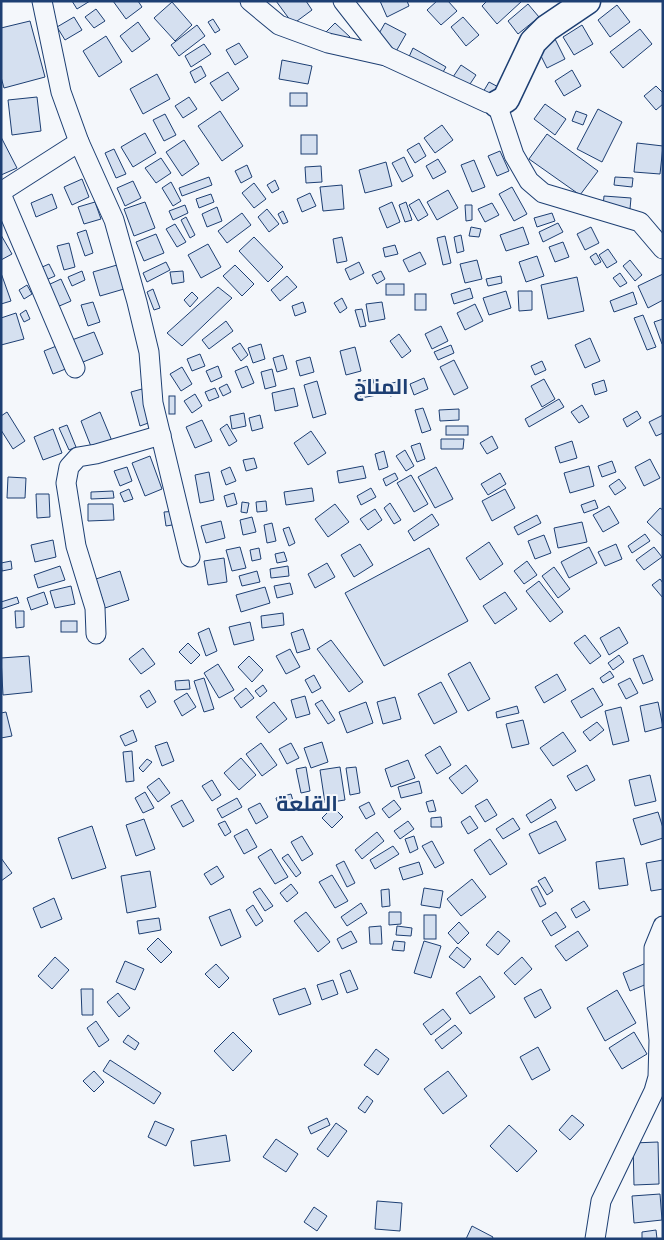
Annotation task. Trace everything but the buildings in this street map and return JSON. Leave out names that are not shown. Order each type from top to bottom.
[{"type":"street","points":[[42,1],[61,92],[79,142],[116,229],[149,352],[153,402],[190,557]]},
{"type":"street","points":[[250,1],[279,25],[328,43],[386,56],[488,103],[497,104],[506,99],[533,42],[547,28],[587,1]]},
{"type":"street","points":[[343,1],[386,56]]},
{"type":"street","points":[[497,104],[514,155],[529,181],[543,193],[640,222],[663,249]]},
{"type":"street","points":[[75,368],[1,193],[79,142]]},
{"type":"street","points":[[96,634],[95,608],[76,546],[66,483],[70,467],[78,457],[96,454],[161,435]]},
{"type":"street","points":[[596,1239],[601,1201],[654,1091],[658,1077],[659,1040],[654,987],[654,948],[663,926]]},
{"type":"district","name":"المناخ","points":[[381,387]]},
{"type":"district","name":"القلعة","points":[[307,804]]}]
